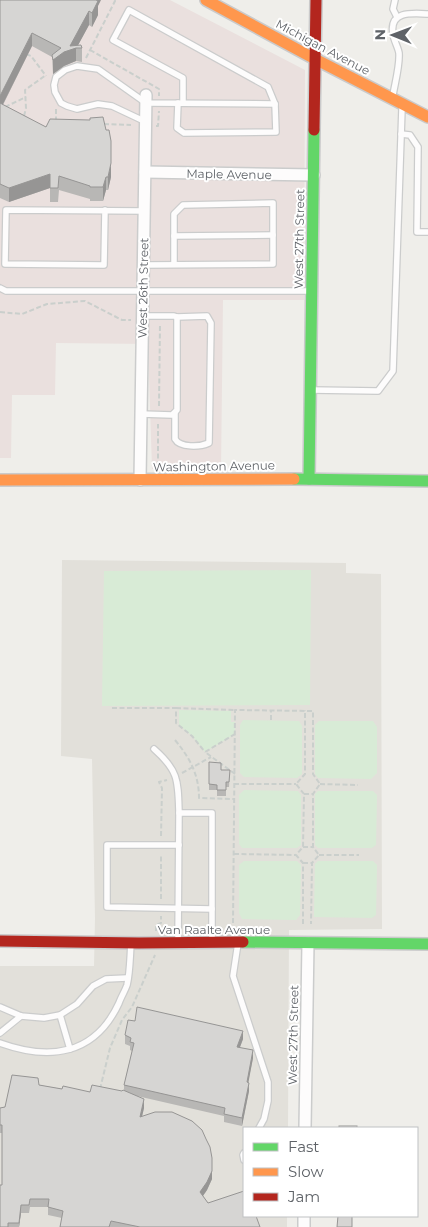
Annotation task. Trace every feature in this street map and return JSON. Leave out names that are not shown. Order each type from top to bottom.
[{"type":"street","name":"Michigan Avenue","points":[[206,0],[428,117]]},
{"type":"street","name":"West 27th Street","points":[[309,479],[316,0]]},
{"type":"street","name":"West 26th Street","points":[[140,480],[146,99]]},
{"type":"street","name":"Maple Avenue","points":[[145,172],[314,175]]},
{"type":"street","name":"Washington Avenue","points":[[0,480],[309,479],[428,481]]},
{"type":"street","name":"Van Raalte Avenue","points":[[0,941],[428,944]]},
{"type":"street","name":"West 27th Street","points":[[305,1127],[308,943]]},
{"type":"lane","points":[[311,390],[378,391],[393,371],[401,134],[397,101],[399,53],[393,34],[393,23],[396,17],[393,8],[395,0]]},
{"type":"lane","points":[[129,10],[268,87],[275,104],[276,132],[184,133],[177,128],[180,103],[182,78],[113,40],[129,10]]},
{"type":"lane","points":[[396,17],[410,13],[428,14]]},
{"type":"lane","points":[[146,122],[112,106],[98,104],[77,109],[67,106],[61,103],[55,92],[54,84],[56,77],[65,70],[77,66],[98,69],[146,99],[180,103],[275,104]]},
{"type":"lane","points":[[401,134],[410,135],[418,147],[417,232],[428,232]]},
{"type":"lane","points":[[143,265],[174,265],[273,264],[273,203],[183,204],[174,214],[174,265]]},
{"type":"lane","points":[[105,210],[104,265],[3,264],[3,210],[105,210],[144,210]]},
{"type":"lane","points":[[174,236],[273,235]]},
{"type":"lane","points":[[0,288],[6,291],[312,291]]},
{"type":"lane","points":[[142,318],[207,316],[212,323],[209,443],[205,444],[181,445],[177,443],[176,439],[177,317]]},
{"type":"lane","points":[[141,414],[172,415],[175,413]]},
{"type":"lane","points":[[154,749],[170,765],[178,785],[178,943]]},
{"type":"lane","points":[[179,813],[212,813],[212,942]]},
{"type":"lane","points":[[179,845],[107,845],[107,907],[212,909]]},
{"type":"lane","points":[[238,942],[233,976],[268,1082],[268,1101],[264,1119],[260,1127]]},
{"type":"lane","points":[[0,1043],[20,1050],[52,1053],[79,1047],[96,1035],[111,1019],[127,985],[131,943]]},
{"type":"lane","points":[[0,1007],[21,1016],[44,1018],[60,1015],[78,1004],[93,986],[106,979],[127,978]]},
{"type":"lane","points":[[60,1015],[70,1049]]},
{"type":"lane","points":[[0,1033],[21,1016]]},
{"type":"path","points":[[81,67],[115,2],[114,0]]},
{"type":"path","points":[[25,54],[31,56],[54,84]]},
{"type":"path","points":[[23,119],[26,108],[25,90],[46,75]]},
{"type":"path","points":[[0,110],[26,97]]},
{"type":"path","points":[[0,312],[22,314],[47,304],[85,301],[122,320],[142,318],[160,322],[158,480]]},
{"type":"path","points":[[112,708],[313,711],[314,774],[320,784]]},
{"type":"path","points":[[176,708],[176,723],[192,736],[204,752],[235,774]]},
{"type":"path","points":[[233,923],[234,710]]},
{"type":"path","points":[[271,710],[271,720]]},
{"type":"path","points":[[234,784],[296,784],[305,774],[305,710]]},
{"type":"path","points":[[204,752],[235,734]]},
{"type":"path","points":[[175,740],[184,750],[193,767],[199,783],[199,798],[234,799]]},
{"type":"path","points":[[159,782],[176,776],[211,757]]},
{"type":"path","points":[[305,774],[314,774]]},
{"type":"path","points":[[296,784],[304,794],[303,847],[296,855]]},
{"type":"path","points":[[320,784],[358,784]]},
{"type":"path","points":[[319,855],[313,847],[313,794],[320,784]]},
{"type":"path","points":[[304,794],[313,794]]},
{"type":"path","points":[[303,847],[313,847]]},
{"type":"path","points":[[234,854],[296,855],[303,863],[303,924]]},
{"type":"path","points":[[311,924],[312,863],[319,855],[359,855]]},
{"type":"path","points":[[303,863],[312,863]]},
{"type":"shaded area","points":[[0,0],[170,0],[305,70],[304,300],[223,300],[221,470],[152,469],[148,344],[56,343],[55,395],[12,395],[11,458],[0,458]]},
{"type":"shaded area","points":[[62,560],[346,563],[346,573],[381,574],[382,929],[289,930],[288,1127],[243,1127],[243,1217],[287,1217],[287,1227],[0,1227],[0,966],[94,966],[92,759],[61,756]]},
{"type":"green space","points":[[311,570],[310,705],[102,706],[104,571]]},
{"type":"green space","points":[[179,710],[231,711],[231,722],[235,722],[235,734],[205,752],[192,736],[179,725]]},
{"type":"green space","points":[[243,720],[299,721],[302,726],[302,774],[297,778],[244,777],[240,773],[240,725]]},
{"type":"green space","points":[[319,721],[373,721],[377,727],[377,773],[371,779],[318,778],[315,774],[315,725]]},
{"type":"green space","points":[[244,790],[298,791],[301,795],[301,845],[297,848],[242,848],[239,844],[239,795]]},
{"type":"green space","points":[[318,791],[373,791],[377,795],[376,845],[372,848],[318,848],[315,845],[315,794]]},
{"type":"green space","points":[[244,861],[297,861],[301,865],[300,915],[296,920],[242,919],[239,913],[239,865]]},
{"type":"green space","points":[[318,861],[373,861],[377,865],[376,915],[372,918],[314,917],[315,864]]},
{"type":"building","points":[[0,0],[98,1],[92,13],[89,11],[70,46],[81,45],[82,48],[64,52],[53,60],[52,55],[61,48],[32,33],[0,96]]},
{"type":"building","points":[[0,103],[46,127],[50,119],[90,120],[90,118],[103,117],[106,130],[109,130],[111,141],[111,163],[108,177],[106,177],[103,187],[90,187],[59,176],[58,188],[50,188],[50,174],[9,188],[0,184]]},
{"type":"building","points":[[209,762],[221,763],[221,770],[230,770],[229,782],[226,782],[226,790],[217,790],[217,785],[209,784]]},
{"type":"building","points":[[137,1007],[243,1031],[237,1047],[253,1050],[242,1118],[224,1114],[225,1108],[124,1085],[134,1043],[130,1042],[131,1038],[125,1035],[128,1020],[135,1021]]},
{"type":"building","points":[[12,1075],[38,1078],[39,1085],[62,1089],[63,1086],[90,1092],[92,1085],[123,1090],[144,1099],[140,1117],[155,1112],[172,1112],[192,1121],[202,1130],[210,1147],[212,1158],[212,1171],[200,1192],[208,1203],[243,1191],[243,1217],[256,1217],[260,1227],[140,1227],[111,1221],[109,1227],[60,1227],[63,1211],[48,1207],[49,1199],[30,1199],[29,1205],[21,1205],[19,1223],[8,1223],[8,1227],[0,1227],[2,1125],[0,1125],[0,1108],[5,1107]]},
{"type":"building","points":[[339,1126],[357,1126],[357,1127]]},
{"type":"building","points":[[338,1217],[352,1217],[352,1227],[337,1227]]},
{"type":"traffic: fast","points":[[309,479],[314,130]]},
{"type":"traffic: fast","points":[[294,479],[428,481]]},
{"type":"traffic: fast","points":[[243,942],[428,944]]},
{"type":"traffic: slow","points":[[206,0],[428,117]]},
{"type":"traffic: slow","points":[[0,480],[294,479]]},
{"type":"traffic: jam","points":[[314,130],[316,0]]},
{"type":"traffic: jam","points":[[0,941],[243,942]]}]
